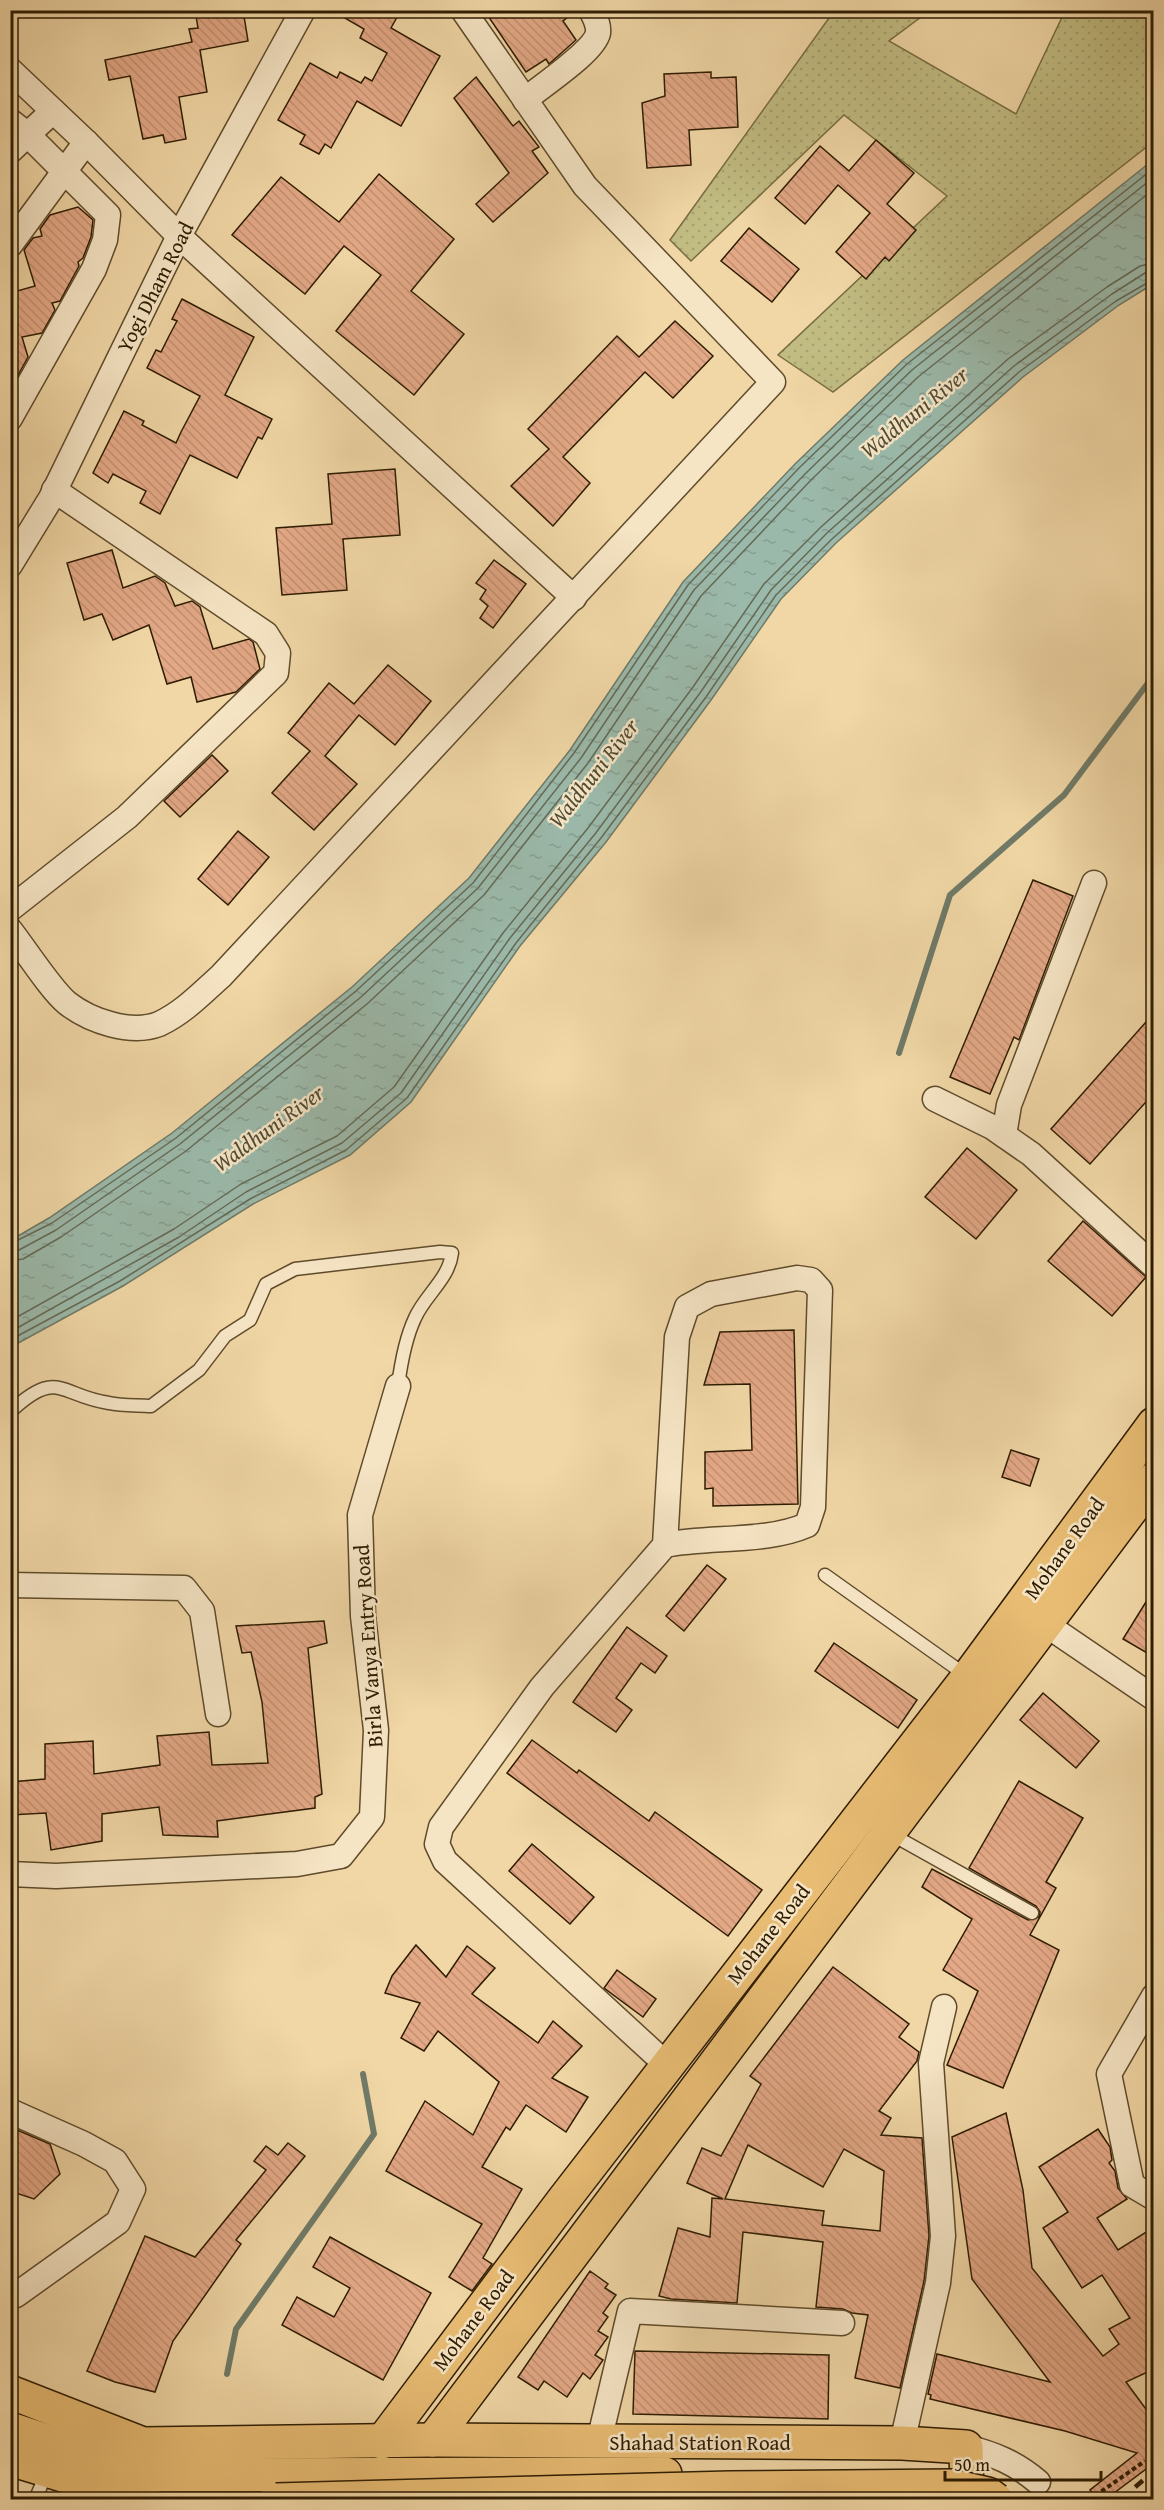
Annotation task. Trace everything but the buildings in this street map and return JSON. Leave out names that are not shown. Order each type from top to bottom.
[{"type":"main road","name":"Mohane Road","points":[[433,2440],[888,1833],[1033,1615],[1154,1424]]},
{"type":"main road","name":"Mohane Road","points":[[382,2442],[667,2065],[968,1677],[1033,1615],[1154,1479]]},
{"type":"main road","name":"Shahad Station Road","points":[[10,2392],[143,2444],[433,2440],[902,2443],[966,2447]]},
{"type":"main road","points":[[10,2429],[147,2487]]},
{"type":"main road","points":[[966,2447],[967,2499]]},
{"type":"main road","points":[[10,2459],[41,2485],[99,2492],[147,2487],[940,2468],[978,2471],[1027,2491]]},
{"type":"main road","points":[[276,2499],[718,2488],[952,2486],[988,2494],[996,2499]]},
{"type":"street","name":"Yogi Dham Road","points":[[10,565],[54,490],[179,236],[303,10]]},
{"type":"street","points":[[10,930],[67,1003],[94,1018],[127,1028],[156,1025],[177,1014],[221,976],[772,382],[585,186],[463,10]]},
{"type":"street","points":[[525,100],[587,50],[598,34],[598,23],[591,10]]},
{"type":"street","points":[[10,70],[86,142],[179,236],[574,598]]},
{"type":"street","points":[[10,151],[19,128],[53,111]]},
{"type":"street","points":[[10,418],[94,269],[105,240],[108,215],[19,128]]},
{"type":"street","points":[[10,245],[86,142]]},
{"type":"street","points":[[10,909],[127,816],[276,673],[278,653],[266,634],[54,490]]},
{"type":"street","points":[[1004,1135],[1009,1105],[1094,883]]},
{"type":"street","points":[[935,1099],[1004,1135],[1030,1154],[1154,1266]]},
{"type":"street","points":[[665,1545],[690,1540],[789,1533],[807,1526],[813,1507],[820,1290],[811,1280],[797,1278],[711,1294],[687,1307],[677,1337],[665,1545],[542,1687],[441,1827],[436,1844],[445,1861],[667,2065]]},
{"type":"street","name":"Birla Vanya Entry Road","points":[[10,1874],[57,1876],[297,1864],[341,1856],[372,1817],[376,1730],[363,1616],[360,1515],[398,1386]]},
{"type":"street","points":[[10,1585],[184,1588],[202,1611],[218,1714]]},
{"type":"street","points":[[1033,1615],[1154,1698]]},
{"type":"street","points":[[1154,1996],[1109,2074],[1132,2186],[1154,2198]]},
{"type":"street","points":[[902,2443],[938,2283],[944,2236],[931,2063],[944,2007]]},
{"type":"street","points":[[10,2111],[84,2144],[115,2161],[133,2189],[118,2222],[16,2295],[10,2294]]},
{"type":"street","points":[[590,2441],[630,2311],[843,2323]]},
{"type":"street","points":[[590,2441],[611,2338]]},
{"type":"street","points":[[966,2447],[992,2453],[1022,2468],[1027,2491]]},
{"type":"lane","points":[[10,1412],[31,1393],[61,1386],[107,1403],[151,1406],[199,1370],[225,1336],[250,1320],[266,1284],[295,1269],[440,1252],[452,1254],[450,1266],[415,1316],[403,1354],[398,1386]]},
{"type":"lane","points":[[825,1575],[968,1677]]},
{"type":"lane","points":[[888,1833],[1032,1912]]},
{"type":"path","points":[[1089,2499],[1145,2461]]},
{"type":"shaded area","points":[[834,11],[929,11],[889,41],[1016,114],[1065,11],[1153,11],[1153,142],[833,392],[778,355],[947,196],[844,115],[691,261],[670,240]]},
{"type":"water","name":"Waldhuni River","points":[[1153,160],[1153,284],[1119,305],[1023,377],[836,543],[781,599],[711,700],[606,842],[520,946],[411,1102],[350,1155],[253,1204],[123,1286],[11,1347],[11,1240],[49,1218],[172,1133],[352,987],[469,878],[570,750],[683,582],[795,464],[903,360]]},
{"type":"waterway","points":[[899,1053],[950,895],[1064,795],[1154,675]]},
{"type":"waterway","points":[[227,2374],[236,2329],[374,2134],[363,2074]]},
{"type":"railway","points":[[1120,2500],[1154,2471]]},
{"type":"railway","points":[[1146,2500],[1154,2493]]}]
